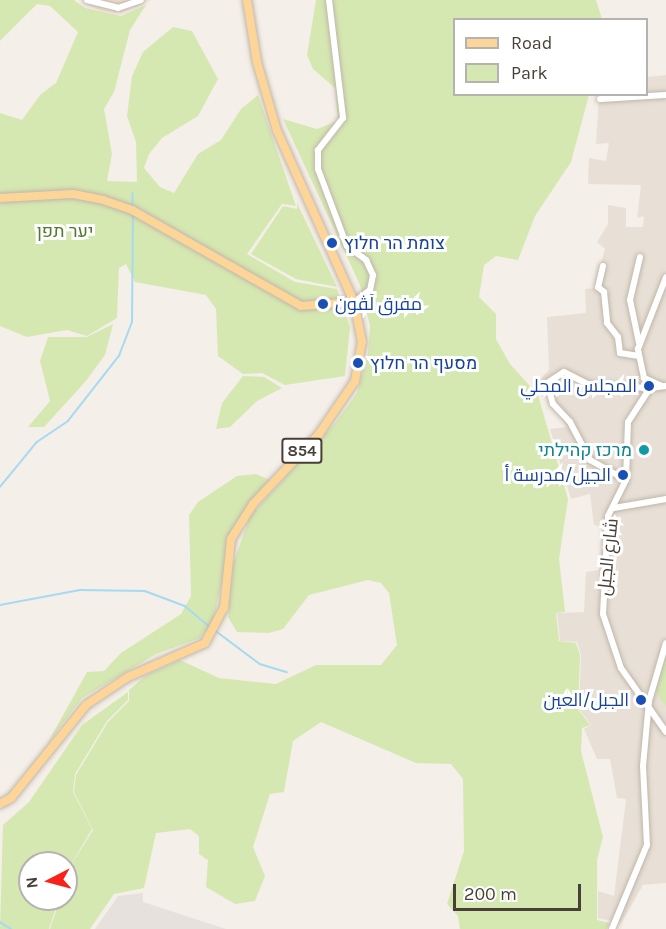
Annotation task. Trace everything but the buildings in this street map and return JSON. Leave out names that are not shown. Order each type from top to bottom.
[{"type":"main road","name":"854","points":[[0,804],[11,798],[86,705],[128,677],[196,648],[217,628],[231,539],[253,504],[319,434],[356,381],[362,342],[354,302],[277,131],[257,62],[247,0]]},
{"type":"main road","points":[[0,198],[73,194],[103,200],[132,210],[302,306],[354,302]]},
{"type":"street","points":[[87,0],[118,8],[141,0]]},
{"type":"street","points":[[329,0],[343,118],[318,150],[318,169],[347,246],[366,260],[373,275],[370,290],[354,302]]},
{"type":"street","points":[[600,99],[666,95]]},
{"type":"street","points":[[640,257],[630,300],[639,343],[639,356],[647,382],[664,386]]},
{"type":"street","points":[[603,266],[598,287],[604,292],[607,323],[618,337],[620,353],[639,356]]},
{"type":"street","points":[[639,343],[666,277]]},
{"type":"street","points":[[626,480],[590,460],[570,423],[553,404],[547,383],[564,372],[590,385],[650,388],[664,386]]},
{"type":"street","name":"شارع الجبل","points":[[650,388],[628,422],[626,480],[606,534],[605,631],[621,668],[649,701],[666,732]]},
{"type":"street","points":[[614,508],[666,499]]},
{"type":"street","points":[[612,929],[629,898],[650,829],[643,766],[649,701],[666,643]]},
{"type":"shaded area","points":[[80,0],[151,0],[121,13],[100,11]]},
{"type":"shaded area","points":[[666,75],[666,883],[643,885],[621,923],[598,918],[598,891],[614,896],[626,799],[617,798],[610,759],[597,759],[584,729],[591,725],[579,709],[581,655],[577,642],[560,641],[557,613],[584,612],[586,572],[599,570],[606,528],[594,525],[590,494],[571,499],[550,429],[567,427],[539,380],[549,370],[547,317],[586,313],[585,289],[594,288],[605,249],[597,242],[608,224],[608,205],[626,208],[626,227],[643,227],[644,216],[637,218],[641,185],[588,184],[589,158],[606,161],[609,143],[596,144],[599,96],[648,96],[648,77]]},
{"type":"shaded area","points":[[143,893],[143,902],[226,929],[95,929],[118,896]]},
{"type":"green space","name":"יער תפן","points":[[0,0],[74,0],[85,8],[121,16],[146,5],[130,30],[114,92],[104,109],[112,154],[107,181],[137,182],[136,142],[127,116],[132,76],[143,52],[173,27],[192,31],[218,79],[198,116],[162,138],[149,154],[144,168],[160,187],[174,193],[198,154],[221,140],[241,109],[258,95],[296,206],[282,204],[247,254],[295,282],[337,289],[350,327],[345,376],[285,385],[262,373],[243,374],[218,356],[216,309],[206,295],[135,282],[126,264],[119,268],[117,318],[87,336],[67,330],[27,337],[0,326],[0,113],[22,120],[41,94],[56,83],[78,32],[50,6],[37,4],[0,41]]},
{"type":"green space","points":[[316,0],[596,0],[602,18],[453,18],[453,96],[589,96],[571,162],[535,216],[518,260],[496,256],[484,265],[479,297],[496,314],[496,339],[510,364],[538,395],[568,499],[559,559],[565,612],[556,613],[559,641],[576,643],[580,655],[578,709],[590,725],[582,728],[581,751],[603,837],[597,860],[597,920],[609,923],[607,929],[460,929],[458,916],[447,904],[464,851],[463,779],[451,764],[416,763],[321,722],[293,741],[284,792],[270,794],[253,847],[265,876],[255,901],[235,904],[206,887],[208,860],[199,854],[199,836],[190,829],[156,833],[144,888],[114,894],[90,929],[50,929],[56,911],[78,911],[78,854],[93,830],[74,792],[76,775],[108,722],[129,701],[129,690],[145,676],[180,660],[219,678],[276,684],[316,665],[381,665],[397,645],[389,593],[381,583],[368,580],[309,595],[283,629],[269,633],[237,632],[228,617],[233,564],[250,516],[336,422],[357,393],[368,354],[370,326],[360,285],[283,119],[317,129],[338,121],[335,88],[313,69],[307,55]]},
{"type":"green space","points":[[297,203],[337,287],[296,279],[251,254],[283,206],[297,209]]},
{"type":"green space","points":[[113,324],[105,355],[85,382],[44,427],[28,427],[50,401],[40,361],[48,337],[87,337]]},
{"type":"green space","points":[[243,376],[264,377],[282,388],[257,401],[230,427],[216,429],[222,403]]},
{"type":"green space","points":[[256,474],[270,480],[234,526],[213,622],[200,638],[156,654],[82,698],[47,744],[87,672],[104,671],[121,653],[181,614],[191,596],[189,515],[198,502],[237,476]]},
{"type":"green space","points":[[666,655],[666,707],[656,692]]},
{"type":"green space","points":[[128,692],[128,700],[107,721],[75,774],[73,792],[92,829],[78,853],[18,851],[18,911],[55,911],[49,929],[0,929],[3,825],[29,802],[82,725]]},
{"type":"waterway","points":[[133,193],[133,207]]},
{"type":"waterway","points":[[0,487],[37,442],[68,421],[119,356],[132,322],[133,215]]},
{"type":"waterway","points":[[0,605],[80,590],[145,591],[185,606],[210,627]]},
{"type":"waterway","points":[[216,631],[260,664],[287,672]]},
{"type":"waterway","points":[[0,922],[11,929]]},
{"type":"place","name":"צומת הר חלוץ","points":[[332,243]]},
{"type":"place","name":"مفرق لَڤون","points":[[323,304]]},
{"type":"place","name":"מסעף הר חלוץ","points":[[358,363]]},
{"type":"place","name":"المجلس المحلي","points":[[649,386]]},
{"type":"place","name":"מרכז קהילתי","points":[[644,450]]},
{"type":"place","name":"الجيل/مدرسة أ","points":[[623,475]]},
{"type":"place","name":"الجبل/العين","points":[[641,700]]}]
